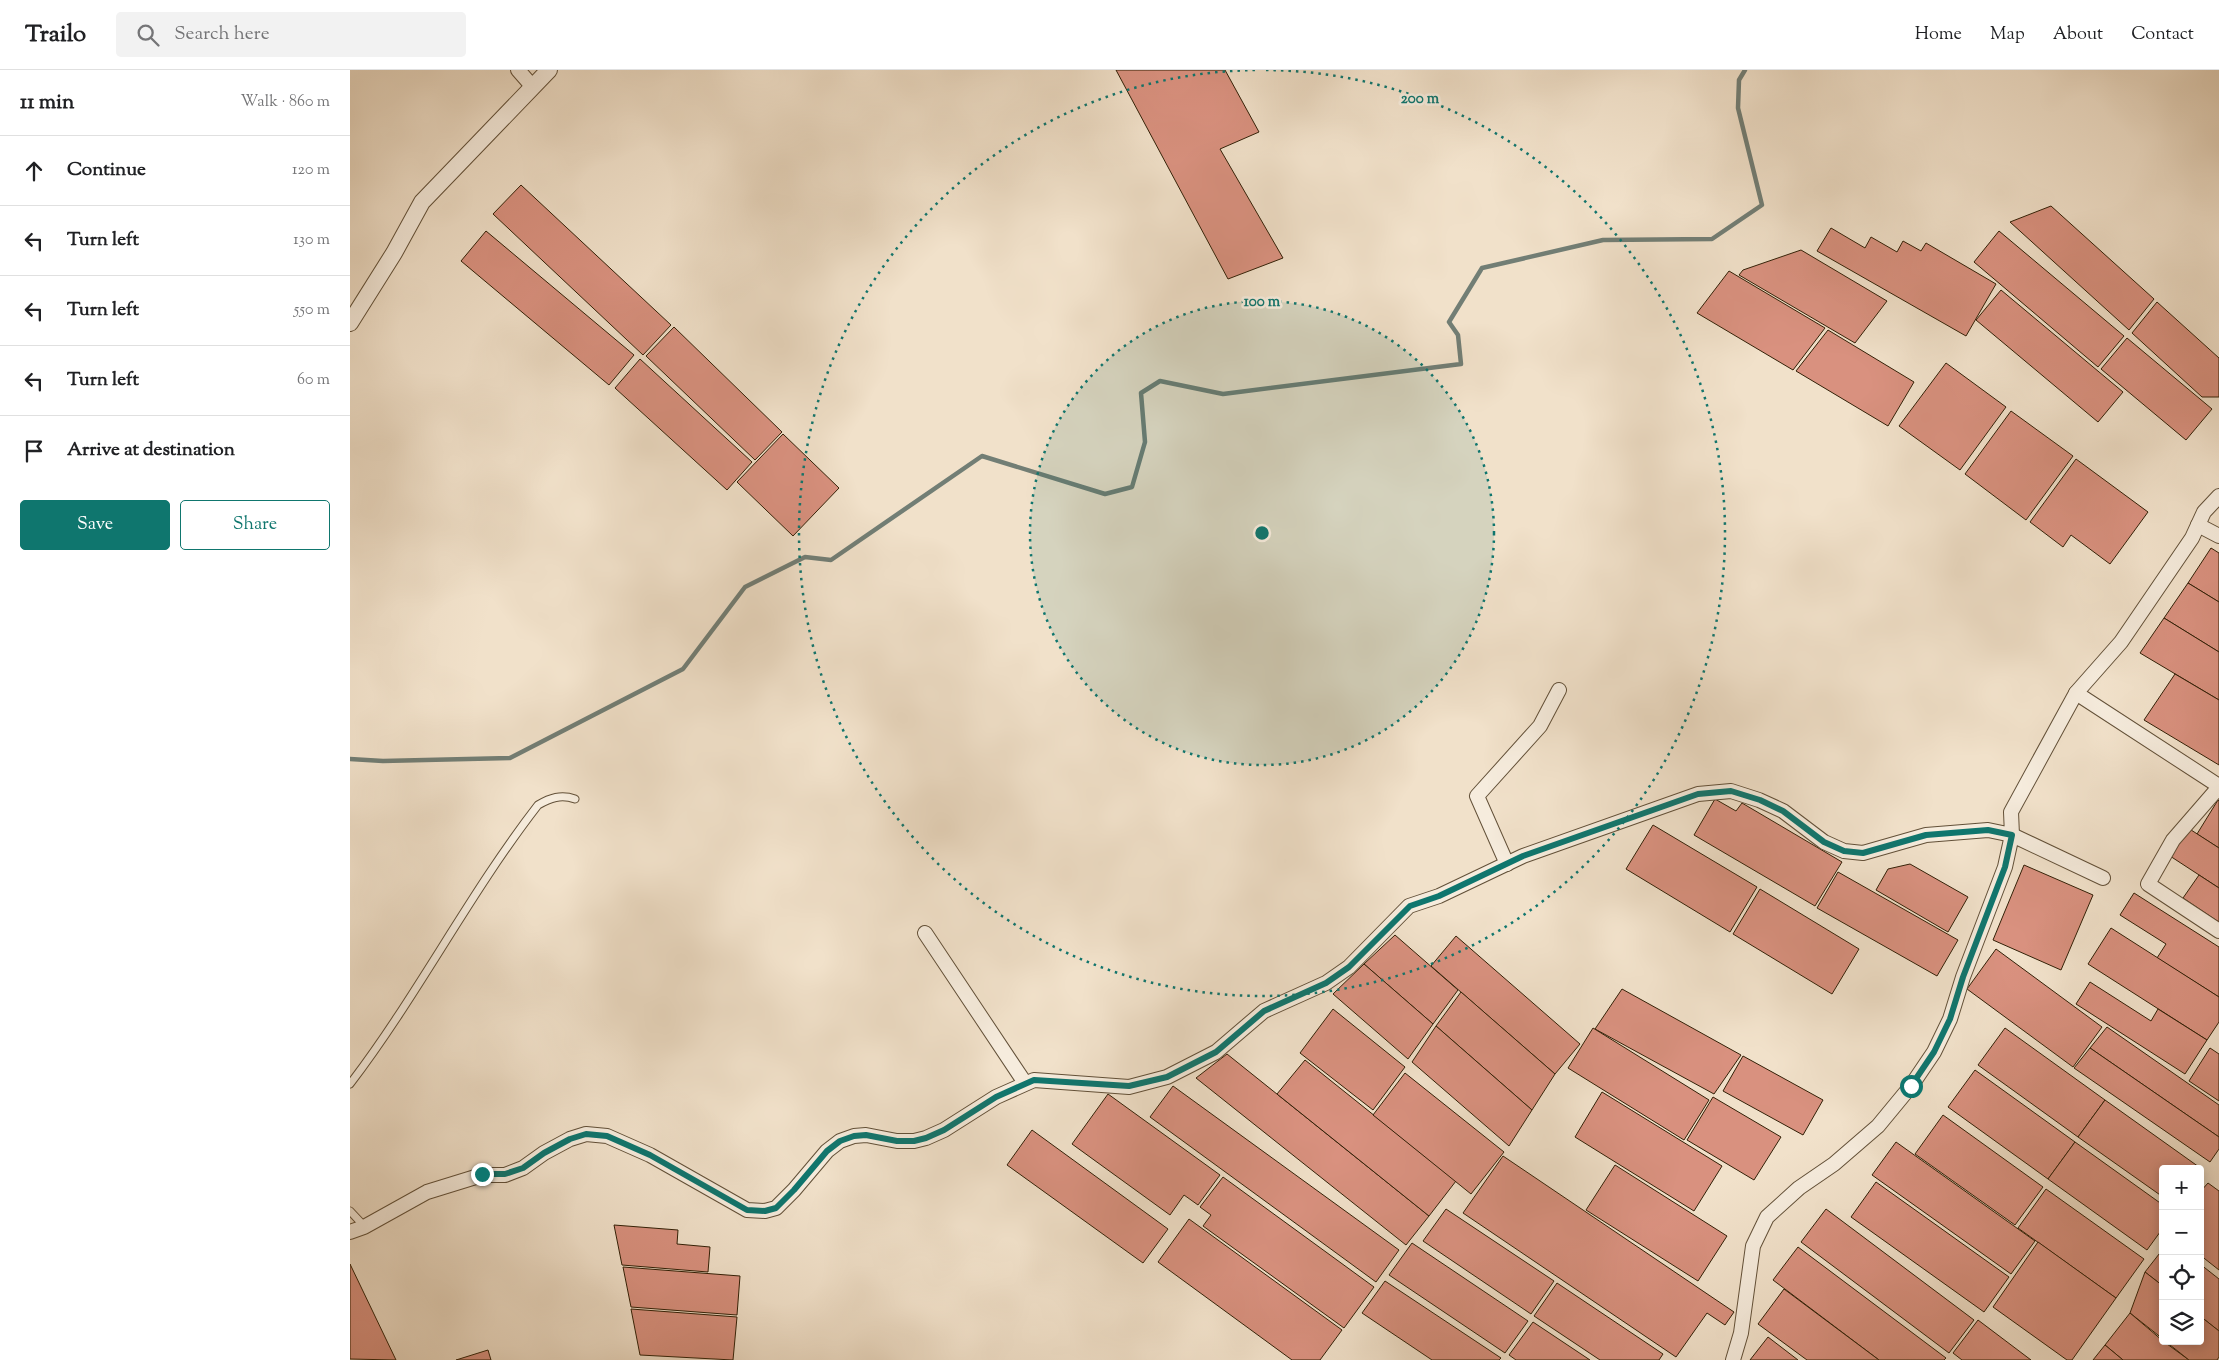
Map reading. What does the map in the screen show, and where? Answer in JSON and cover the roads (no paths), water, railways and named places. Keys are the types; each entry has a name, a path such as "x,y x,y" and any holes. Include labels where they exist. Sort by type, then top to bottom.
{"street":[{"path":"518,70 532,86"},
{"path":"350,323 394,253 422,202 549,70"},
{"path":"1734,1360 1741,1333 1753,1246 1767,1217 1799,1188 1834,1164 1878,1126 1911,1086 1934,1052 1950,1019 1963,977 2005,867 2012,835 2011,812 2076,693 2121,642 2192,538 2204,512 2219,496"},
{"path":"2198,525 2219,536"},
{"path":"1507,864 1477,796 1540,726 1558,690"},
{"path":"2076,693 2219,786 2173,840 2148,884 2219,931"},
{"path":"350,1232 365,1226 427,1192 482,1174 505,1174 523,1168 544,1153 570,1139 586,1134 607,1136 650,1155 747,1210 765,1211 776,1208 827,1151 840,1141 854,1136 866,1135 897,1141 914,1141 926,1138 944,1130 996,1097 1034,1080 1129,1086 1167,1077 1216,1052 1264,1011 1326,983 1349,967 1410,906 1439,896 1523,856 1698,794 1731,791 1783,811 1824,842 1844,851 1863,853 1926,835 1988,830 2012,835 2103,878"},
{"path":"924,933 1025,1083"}],"lane":[{"path":"350,1084 380,1044 495,865 538,806 548,800 562,796 575,799"},
{"path":"350,1211 365,1226"}],"waterway":[{"path":"350,759 383,761 510,758 683,669 745,587 805,557 831,560 982,456 1105,494 1132,487 1145,442 1141,393 1160,381 1223,394 1461,364 1458,335 1449,322 1482,268 1603,240 1712,239 1762,205 1738,108 1739,80 1745,70"}]}
